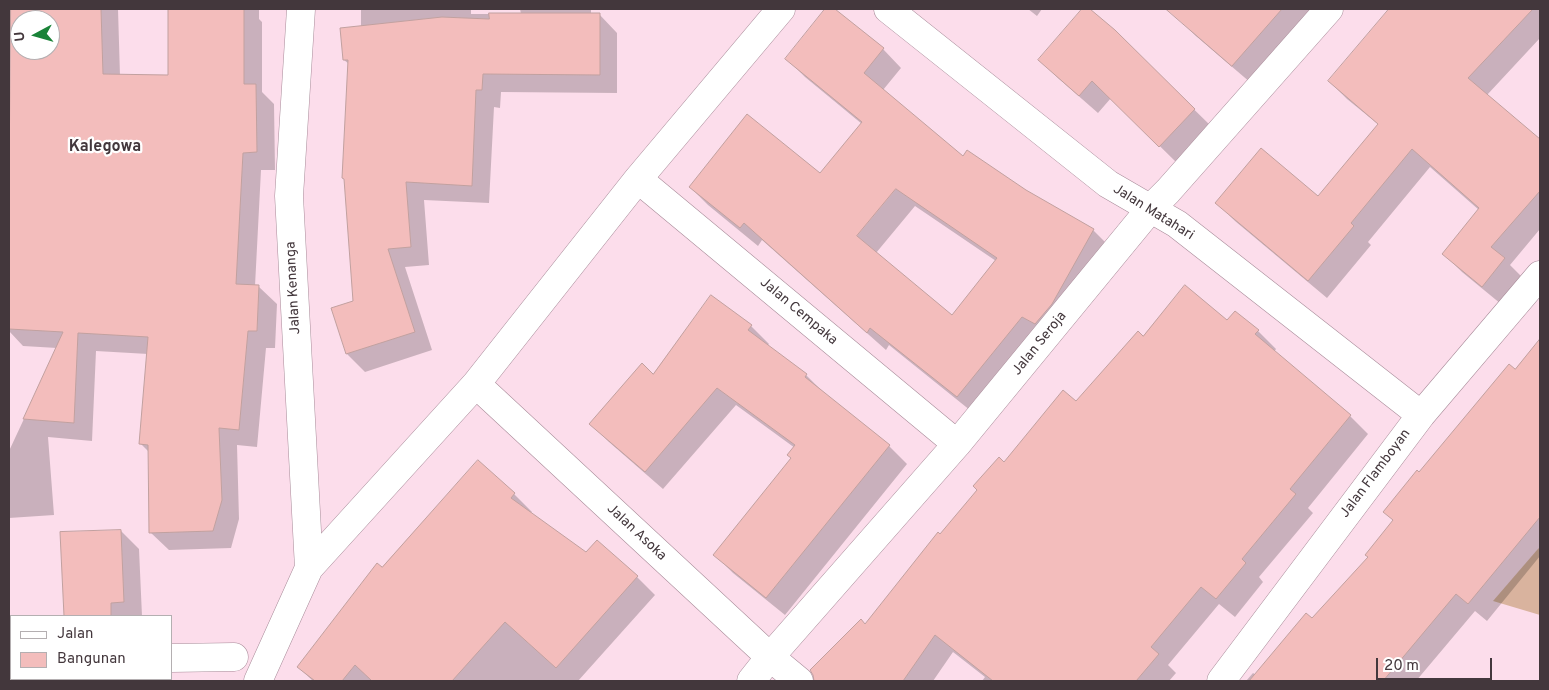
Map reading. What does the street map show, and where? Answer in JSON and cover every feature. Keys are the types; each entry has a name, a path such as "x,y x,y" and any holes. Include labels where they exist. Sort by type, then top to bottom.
{"street":[{"name":"Jalan Kenanga","path":"301,9 289,196 309,568"},
{"path":"258,681 309,568 476,384 638,179 781,9"},
{"name":"Jalan Matahari","path":"888,9 1108,184 1177,224 1421,414"},
{"name":"Jalan Seroja","path":"751,681 958,444 1151,208 1329,9"},
{"name":"Jalan Cempaka","path":"638,179 958,444"},
{"name":"Jalan Flamboyan","path":"1221,681 1421,414 1540,275"},
{"name":"Jalan Asoka","path":"476,384 770,657 799,681"},
{"path":"172,658 234,669 253,681"}],"shaded area":[{"path":"1540,547 1540,615 1493,601 1537,550"}],"building":[{"path":"11,9 101,9 103,74 168,75 168,9 244,9 244,84 256,84 257,152 243,153 236,284 259,285 257,331 248,331 239,430 219,428 222,500 213,531 149,533 148,445 139,444 148,337 78,333 74,423 23,419 63,332 9,329 10,60 60,60 60,10"},
{"path":"825,9 835,9 884,48 864,73 963,156 967,150 1026,190 1094,229 1052,304 1035,324 1022,317 957,397 870,328 867,333 744,223 740,228 689,187 747,114 820,173 862,122 785,59","holes":["896,189 997,258 952,315 857,236"]},
{"path":"1082,9 1090,9 1115,30 1195,109 1159,147 1092,81 1079,96 1038,60"},
{"path":"1166,9 1282,9 1232,66"},
{"path":"1389,9 1533,9 1468,78 1540,139 1540,191 1491,247 1505,258 1482,287 1442,254 1479,208 1412,149 1351,223 1354,226 1308,281 1215,203 1261,148 1318,196 1378,124 1328,81"},
{"path":"489,13 600,13 600,75 483,74 482,90 476,90 472,186 406,182 411,247 388,249 415,332 346,354 331,308 353,301 344,179 342,178 348,60 343,60 340,28 442,17 489,19"},
{"path":"1185,285 1227,320 1235,311 1259,330 1255,334 1351,415 1290,489 1296,494 1242,559 1246,563 1216,599 1201,587 1151,647 1159,654 1136,681 993,681 935,635 903,681 814,681 810,670 861,619 865,624 938,532 940,534 977,490 973,486 999,457 1004,462 1063,390 1076,401 1138,331 1143,336"},
{"path":"711,295 752,325 748,330 807,374 805,377 890,445 766,598 713,555 791,458 787,455 795,445 717,388 645,472 589,424 642,363 653,374"},
{"path":"1540,339 1540,517 1468,604 1456,594 1383,681 1249,681 1306,613 1312,618 1368,557 1365,555 1393,520 1383,512 1509,364 1515,369"},
{"path":"478,460 515,493 511,498 586,552 597,540 638,576 556,668 505,622 452,681 372,681 355,665 342,681 315,681 297,667 377,563 382,567"},
{"path":"121,530 124,602 111,603 111,615 64,615 60,532"}],"district":[{"name":"Kalegowa","path":"105,148"}]}
